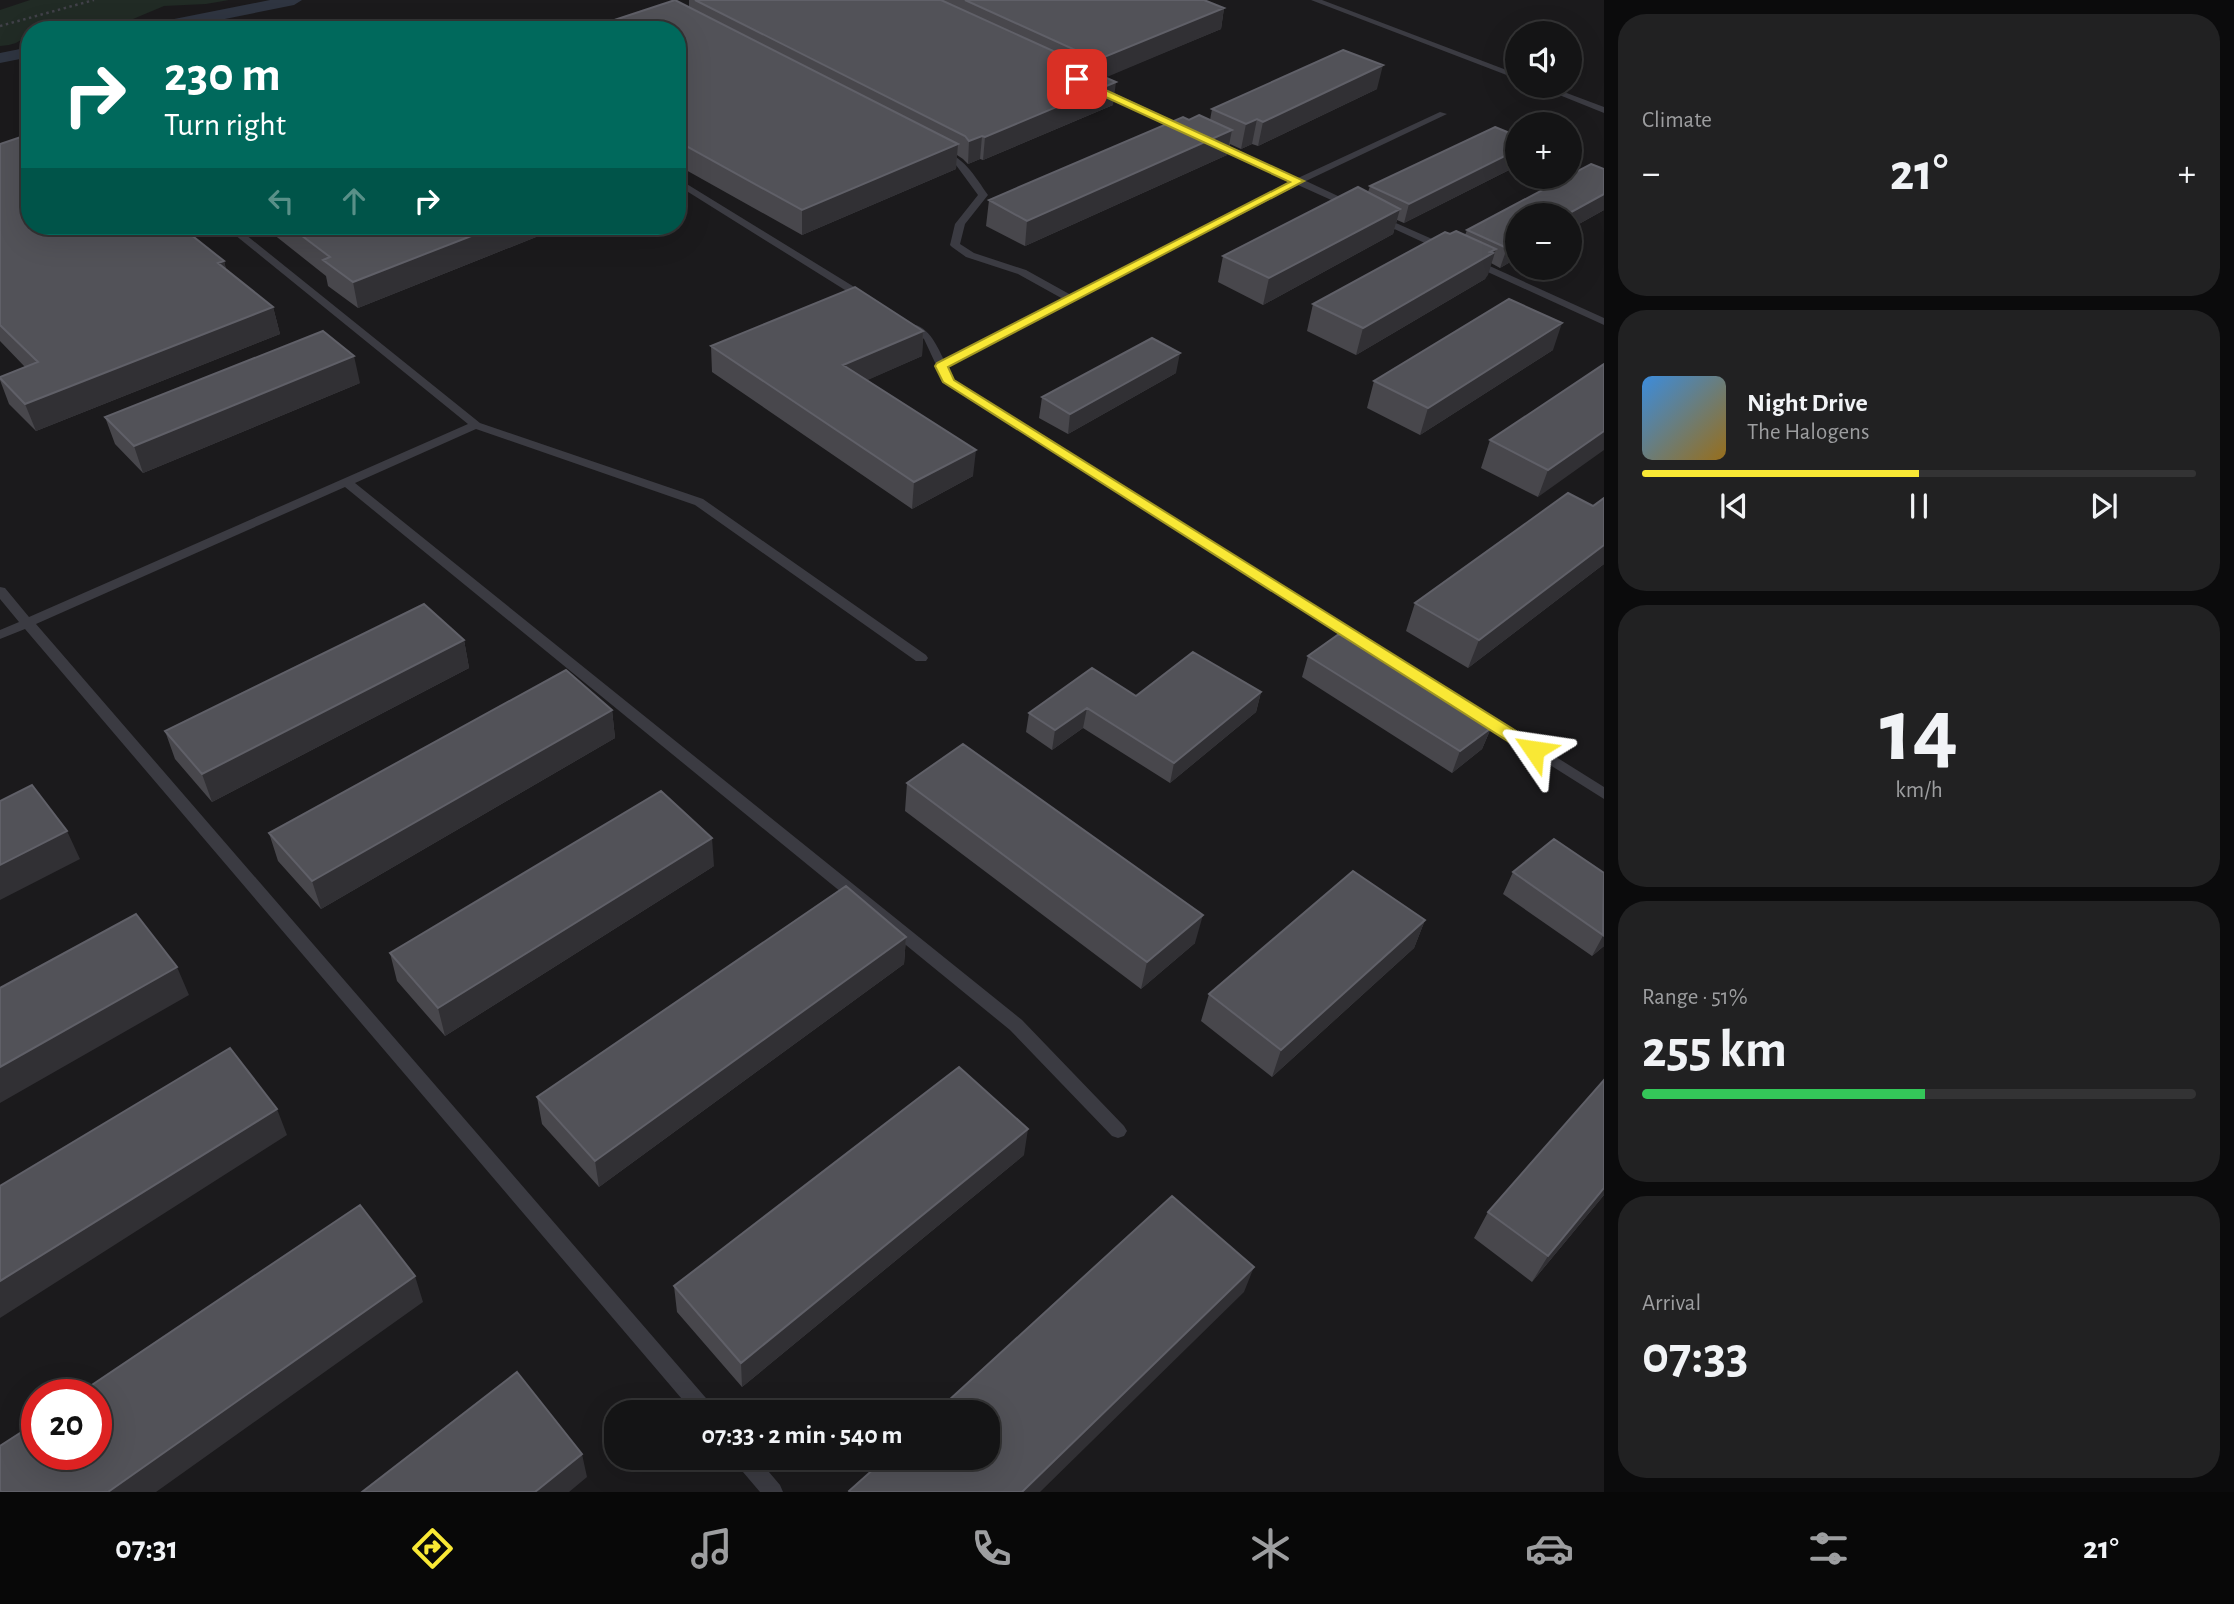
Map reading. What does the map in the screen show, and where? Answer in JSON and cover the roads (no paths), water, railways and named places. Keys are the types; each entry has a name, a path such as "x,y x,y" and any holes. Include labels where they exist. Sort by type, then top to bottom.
{"lane":[{"path":"1315,0 1505,72"},
{"path":"1082,82 1360,210"},
{"path":"1572,98 1604,110"},
{"path":"941,366 1298,181 1443,114"},
{"path":"935,151 959,163 983,195 960,224 955,245 970,255 1022,272 1071,299"},
{"path":"686,187 871,302"},
{"path":"1372,215 1604,322"},
{"path":"240,235 476,425 699,502 921,658"},
{"path":"894,316 928,337 949,382 1604,794"},
{"path":"0,635 476,425"},
{"path":"346,482 1016,1025 1118,1131"},
{"path":"0,591 695,1400"},
{"path":"755,1470 774,1492"}],"waterway":[{"path":"189,21 294,0"},
{"path":"0,58 21,54"}]}
